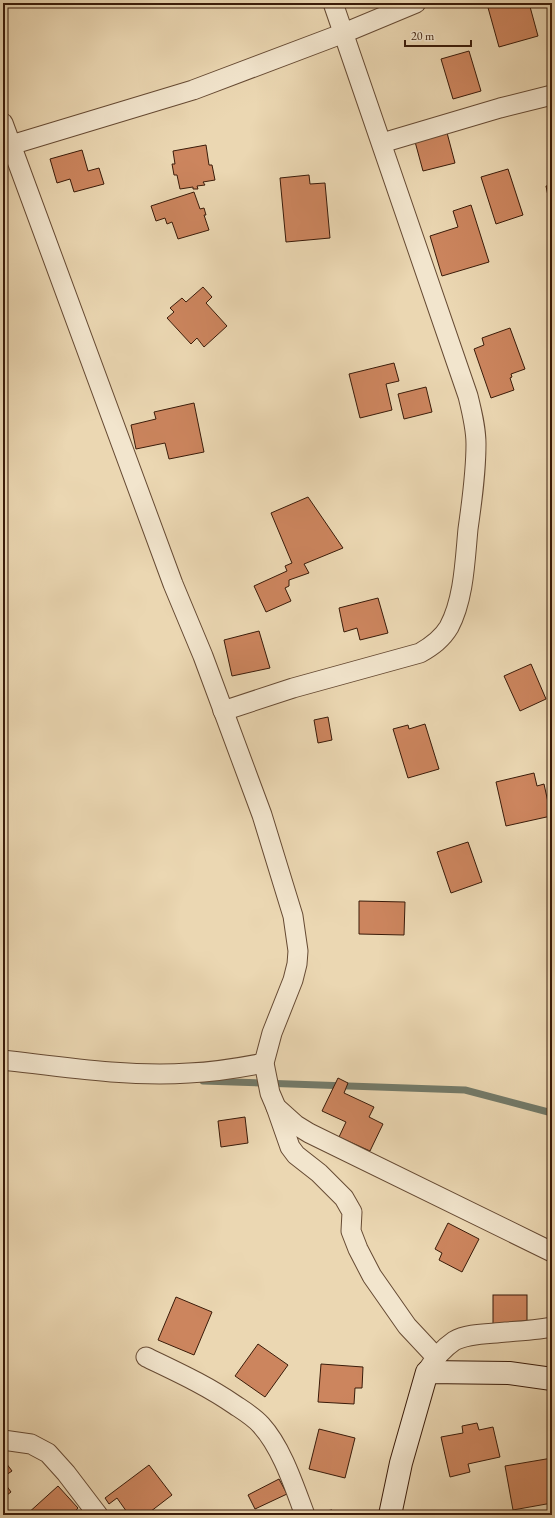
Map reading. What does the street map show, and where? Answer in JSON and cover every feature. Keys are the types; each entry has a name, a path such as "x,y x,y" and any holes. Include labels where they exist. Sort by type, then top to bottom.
{"main road":[{"path":"390,1515 401,1463 431,1364 552,1379"}],"street":[{"path":"223,712 293,688 420,653 435,645 448,628 457,610 464,566 474,478 476,444 474,417 382,143 333,3"},
{"path":"11,145 193,90 344,33 416,3"},
{"path":"382,143 500,108 552,95"},
{"path":"3,124 54,265 85,342 174,584 203,656 262,815 293,916 298,951 293,980 272,1033 264,1063 270,1093 290,1147 296,1155 319,1173 347,1202 352,1212 351,1231 358,1249 372,1276 407,1326 431,1364 454,1341 471,1336 552,1327"},
{"path":"3,1060 120,1072 163,1074 232,1069 264,1063"},
{"path":"276,1106 296,1125 309,1133 552,1252"},
{"path":"146,1357 212,1390 261,1425 273,1442 285,1466 306,1515"},
{"path":"3,1440 30,1444 48,1453 66,1473 98,1515"}],"building":[{"path":"529,3 538,36 499,47 487,4"},
{"path":"469,51 481,91 453,99 441,59"},
{"path":"446,129 455,163 423,171 414,138"},
{"path":"206,145 209,165 212,165 215,180 203,182 205,185 197,186 198,189 193,189 193,187 180,189 177,175 174,175 172,164 175,164 173,151"},
{"path":"82,150 88,171 99,168 104,184 74,192 70,179 57,183 50,159"},
{"path":"508,169 523,215 496,224 481,177"},
{"path":"309,175 310,184 325,183 330,238 286,242 280,178"},
{"path":"552,185 552,211 551,211 546,186"},
{"path":"194,192 200,209 204,208 206,215 204,215 209,230 178,239 172,222 167,224 165,218 156,221 151,206"},
{"path":"471,205 489,262 442,276 430,236 458,227 453,211"},
{"path":"203,287 212,297 206,303 227,326 204,347 197,338 191,344 167,318 174,312 170,308 182,298 186,302"},
{"path":"510,328 525,369 511,374 512,377 510,378 514,390 491,398 474,349 484,345 482,338"},
{"path":"394,363 399,381 386,384 392,410 360,418 349,374"},
{"path":"426,387 432,412 404,419 398,394"},
{"path":"194,403 204,452 169,459 165,443 136,449 131,425 156,419 154,412"},
{"path":"308,497 343,548 304,564 309,573 289,580 289,586 285,588 291,601 266,612 254,586 287,571 285,566 292,563 271,513"},
{"path":"378,598 388,633 360,640 357,628 344,632 339,608"},
{"path":"259,631 270,668 232,676 224,640"},
{"path":"531,664 546,699 520,711 504,676"},
{"path":"328,717 332,740 318,743 314,720"},
{"path":"425,724 439,769 408,778 393,729 408,725 409,729"},
{"path":"534,773 537,786 544,784 551,816 506,826 496,782"},
{"path":"468,842 482,882 451,893 437,852"},
{"path":"359,901 405,902 404,935 359,934"},
{"path":"338,1078 348,1083 344,1093 374,1107 369,1117 383,1124 370,1151 339,1137 346,1122 322,1111"},
{"path":"245,1117 248,1143 221,1147 218,1121"},
{"path":"448,1223 479,1239 462,1272 439,1260 442,1253 435,1249"},
{"path":"493,1295 527,1295 527,1327 493,1327"},
{"path":"176,1297 212,1312 194,1355 158,1340"},
{"path":"258,1344 288,1365 265,1397 235,1376"},
{"path":"321,1364 363,1367 362,1388 355,1388 354,1404 318,1402"},
{"path":"477,1423 479,1430 493,1427 500,1457 468,1464 470,1472 450,1477 441,1437 463,1433 462,1426"},
{"path":"319,1429 355,1438 345,1478 309,1469"},
{"path":"552,1458 552,1503 513,1510 505,1466"},
{"path":"3,1459 12,1471 3,1477"},
{"path":"149,1465 172,1495 146,1515 129,1515 117,1498 109,1504 105,1498"},
{"path":"279,1479 287,1494 255,1509 248,1495"},
{"path":"3,1481 11,1492 3,1498"},
{"path":"58,1486 78,1508 72,1515 26,1515"},
{"path":"332,1510 333,1515 315,1515 315,1513"}],"waterway":[{"path":"203,1081 465,1090 552,1113"}]}
